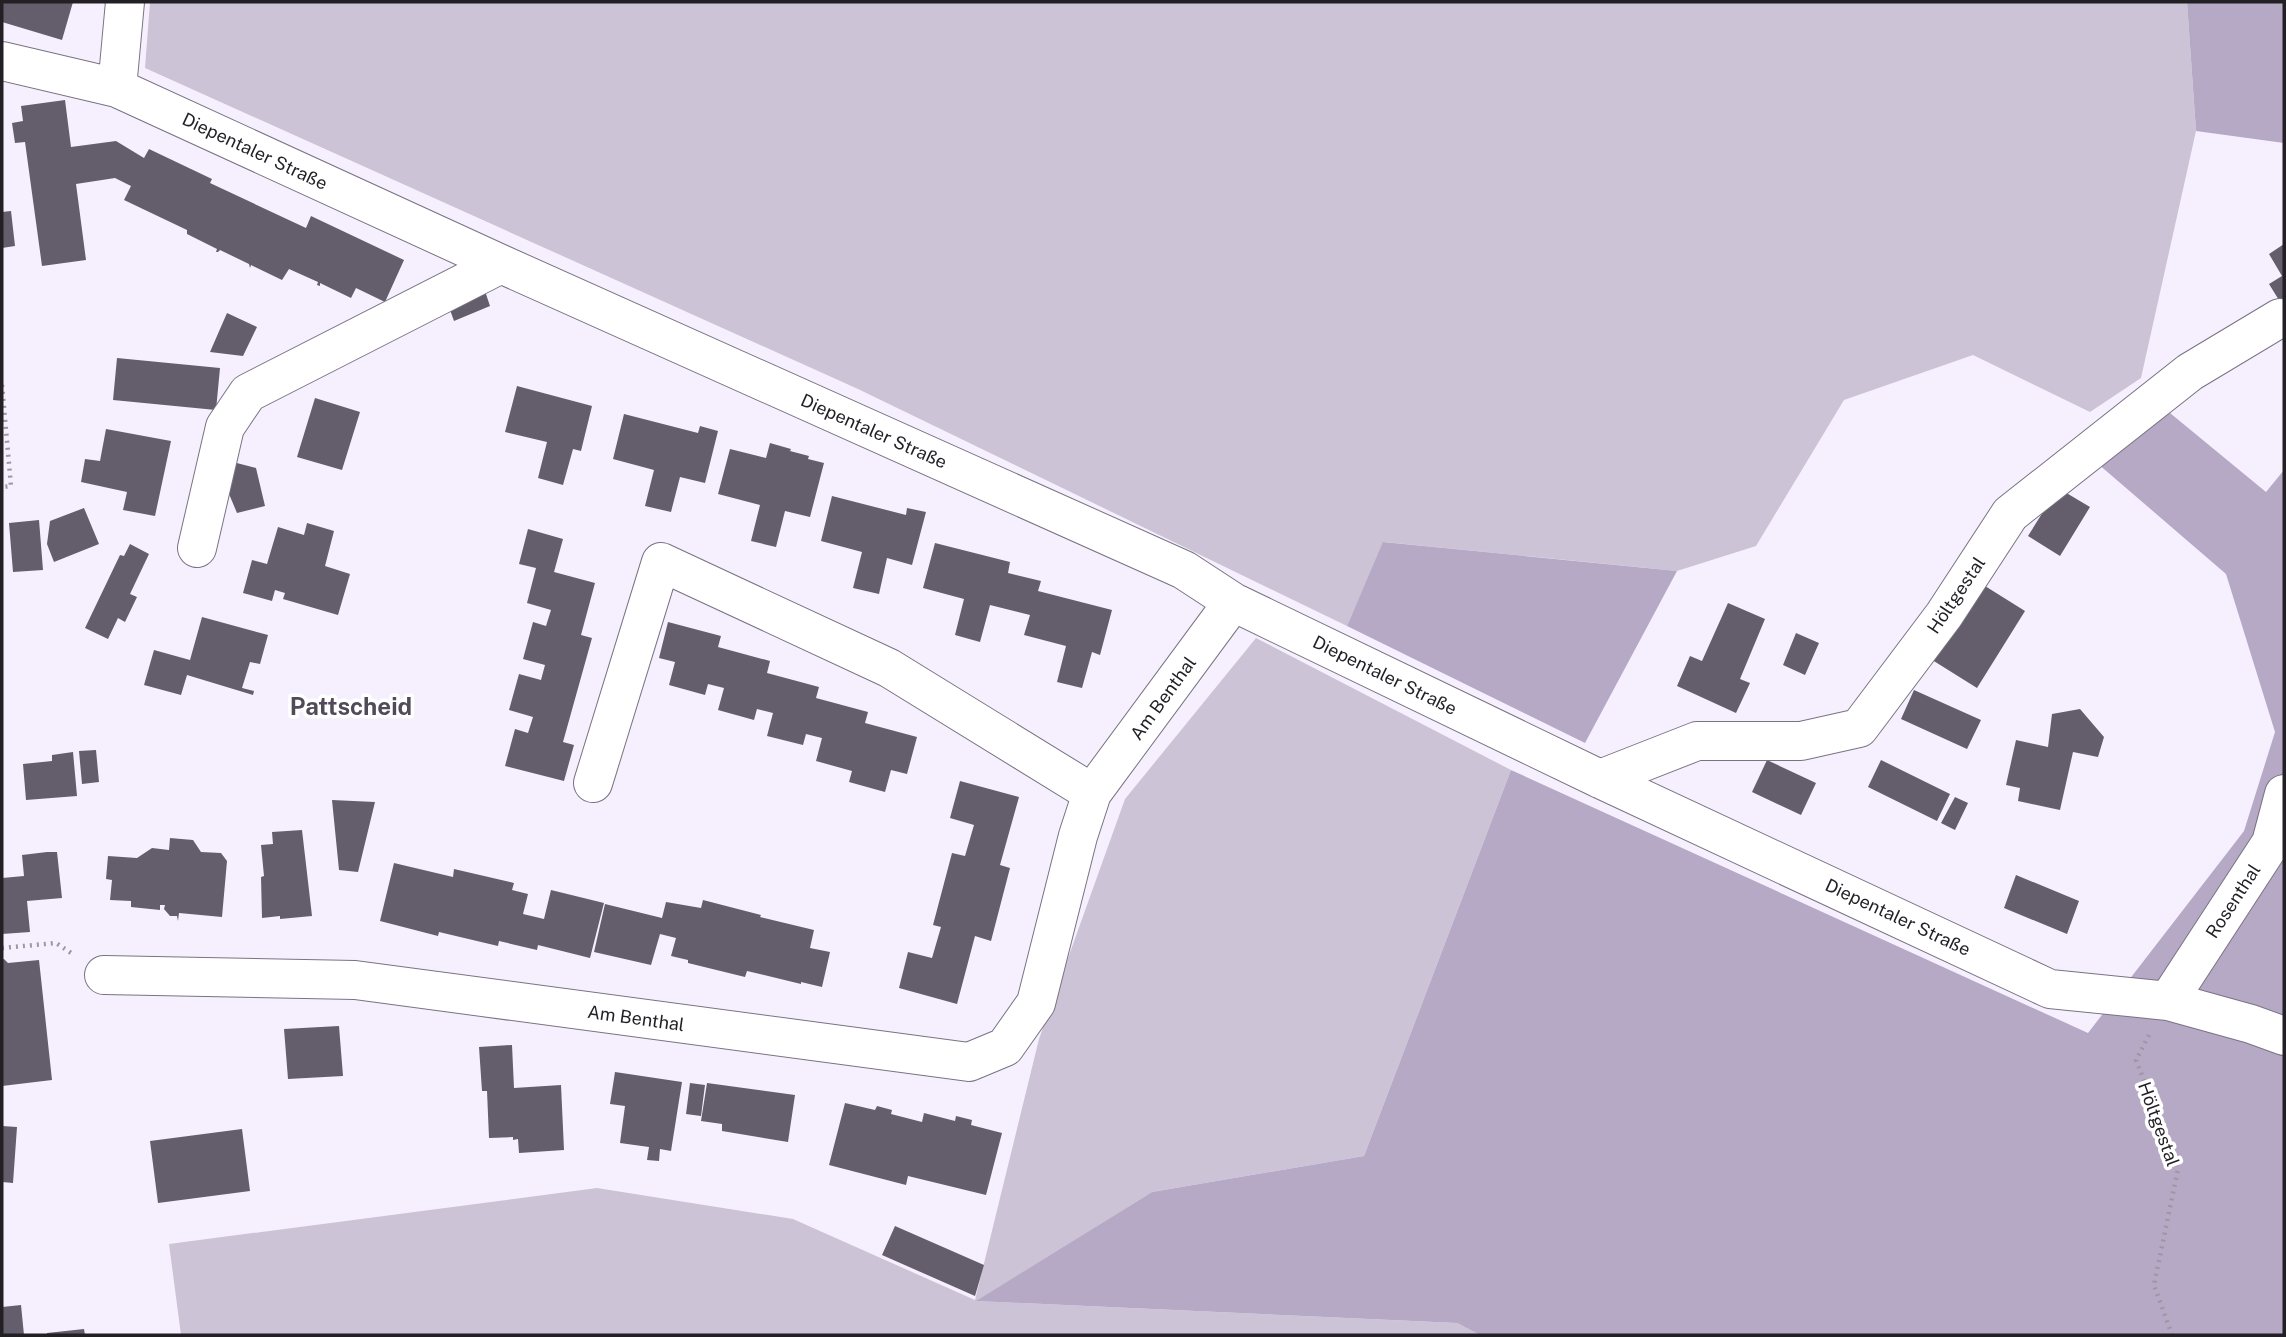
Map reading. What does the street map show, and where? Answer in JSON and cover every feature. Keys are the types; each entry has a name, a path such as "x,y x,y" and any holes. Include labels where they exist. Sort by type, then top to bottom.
{"street":[{"path":"117,88 125,2"},
{"name":"Diepentaler Straße","path":"2,61 117,88 501,264 1184,570 1233,602 1600,779 2050,989 2168,1001 2284,1036"},
{"path":"197,548 225,427 248,393 501,264"},
{"name":"Höltgestal","path":"1600,779 1697,741 1801,741 1859,728 1944,615 2010,514 2190,372 2280,318"},
{"path":"593,783 661,562 889,668 1092,793"},
{"name":"Am Benthal","path":"104,975 355,980 969,1062 1005,1047 1036,1003 1078,836 1092,793 1233,602"},
{"name":"Rosenthal","path":"2168,1001 2271,843 2284,794"}],"path":[{"path":"2,386 11,486 2,487"},
{"path":"2,948 56,943 104,975"},
{"name":"Höltgestal","path":"2168,1001 2136,1060 2178,1169 2154,1285 2172,1335"}],"shaded area":[{"path":"150,2 2187,2 2196,131 2141,378 2090,412 1973,355 1844,400 1756,546 1677,571 1384,542 1347,626 858,389 145,68"},
{"path":"2187,2 2284,2 2284,143 2196,131"},
{"path":"2170,413 2266,492 2284,470 2284,1335 1480,1335 1457,1323 976,1301 1152,1192 1364,1156 1511,770 2088,1033 2244,831 2275,732 2226,574 2097,463"},
{"path":"1383,542 1677,571 1585,743 1347,626"},
{"path":"1256,638 1511,770 1364,1156 1152,1192 977,1301 1457,1323 1480,1335 181,1335 169,1244 597,1188 793,1219 975,1300 1039,1039 1125,799"}],"building":[{"path":"3,2 73,2 62,40 2,22"},
{"path":"65,100 71,147 116,141 144,158 149,149 212,179 210,183 306,228 311,216 404,260 385,302 356,288 351,298 320,283 320,286 317,285 318,282 289,269 282,280 251,265 250,268 249,264 220,250 216,252 217,249 187,234 187,230 124,200 131,186 115,178 76,184 86,260 42,266 25,142 15,143 12,123 23,121 21,106"},
{"path":"11,211 15,246 2,248 2,212"},
{"path":"2284,244 2282,305 2269,284 2282,276 2269,254"},
{"path":"485,291 490,306 454,321 449,307"},
{"path":"227,313 257,327 243,356 210,352"},
{"path":"117,358 220,368 216,410 113,400"},
{"path":"517,386 592,406 581,451 573,449 563,485 538,478 547,442 505,432"},
{"path":"315,398 360,412 342,470 297,457"},
{"path":"624,414 698,433 700,426 718,431 705,483 680,477 671,512 645,506 654,470 613,459"},
{"path":"106,429 171,441 155,516 123,510 127,492 81,482 85,459 100,461"},
{"path":"770,443 824,463 810,517 785,511 776,547 751,541 760,505 718,494 730,449 766,458"},
{"path":"229,461 256,468 265,506 237,513 224,482"},
{"path":"2058,488 2090,507 2060,556 2028,536"},
{"path":"832,496 906,515 907,508 926,512 912,565 887,558 879,594 853,588 862,552 821,541"},
{"path":"84,508 99,544 54,562 47,544 50,521"},
{"path":"39,520 43,570 13,572 9,523"},
{"path":"307,523 334,531 325,566 350,574 338,615 283,599 285,593 275,590 272,601 243,593 252,560 267,564 278,527 304,535"},
{"path":"528,529 563,539 554,572 595,583 581,635 592,638 563,742 574,745 564,781 505,766 515,729 528,733 533,717 509,710 519,674 541,680 545,665 523,659 533,622 546,626 551,610 527,603 536,568 519,564"},
{"path":"935,543 1010,562 1008,573 1041,581 1038,591 1112,610 1100,655 1092,652 1082,688 1057,682 1066,646 1024,635 1030,615 990,605 980,642 955,635 964,599 923,588"},
{"path":"130,544 149,554 130,594 137,597 125,622 118,618 108,639 85,628 120,555 124,556"},
{"path":"1977,581 2025,611 1977,688 1929,658"},
{"path":"1728,603 1765,619 1740,679 1750,683 1736,713 1677,686 1690,656 1702,661"},
{"path":"202,617 268,635 260,664 250,662 242,688 254,691 253,695 187,675 181,695 144,685 154,650 190,660"},
{"path":"668,622 721,636 718,647 770,661 767,673 819,687 816,698 868,712 865,723 917,737 907,774 891,770 885,792 849,782 852,771 816,761 822,738 806,734 803,745 767,736 773,713 757,709 754,720 718,710 724,688 708,684 705,695 669,685 675,662 659,658"},
{"path":"1796,633 1819,643 1805,675 1783,665"},
{"path":"1914,690 1981,720 1967,749 1901,719"},
{"path":"2080,709 2104,737 2098,757 2073,752 2060,810 2018,801 2020,788 2006,785 2016,740 2048,747 2052,714"},
{"path":"96,750 99,782 82,784 79,751"},
{"path":"73,752 77,796 26,800 23,764 52,761 52,755"},
{"path":"1767,760 1816,783 1801,815 1752,792"},
{"path":"1881,760 1950,794 1937,821 1868,787"},
{"path":"960,781 1019,797 1000,865 1010,868 991,941 975,936 957,1004 899,988 908,952 932,958 941,927 933,925 952,853 965,856 974,825 950,818"},
{"path":"1955,797 1968,803 1955,830 1941,823"},
{"path":"332,800 375,802 358,872 339,870"},
{"path":"302,830 312,916 262,918 261,877 264,876 261,845 273,844 272,832"},
{"path":"170,838 193,840 201,852 221,853 227,861 222,917 179,913 178,921 177,916 170,916 164,909 165,905 160,905 160,910 131,907 131,901 110,900 112,880 106,879 108,856 137,858 152,848 169,850"},
{"path":"57,852 62,898 27,901 30,932 2,934 2,878 24,876 22,855"},
{"path":"394,863 453,877 454,869 514,883 512,890 528,894 523,914 544,919 551,890 604,903 590,958 538,945 537,950 499,941 498,946 439,932 438,936 380,921"},
{"path":"2016,875 2079,901 2067,934 2004,908"},
{"path":"703,900 814,930 810,948 830,952 822,987 747,971 745,977 688,963 688,960 671,956 676,938 660,934 651,965 594,952 605,904 662,918 666,902 701,908"},
{"path":"4,959 8,963 39,960 52,1080 2,1086"},
{"path":"339,1026 343,1076 288,1079 284,1029"},
{"path":"512,1045 514,1088 561,1085 564,1150 519,1153 518,1139 489,1138 487,1091 482,1091 479,1047"},
{"path":"615,1072 682,1082 671,1151 660,1149 659,1161 647,1160 649,1147 620,1143 625,1106 610,1104"},
{"path":"690,1083 705,1085 701,1116 686,1114"},
{"path":"707,1083 795,1095 788,1142 722,1131 722,1124 701,1121"},
{"path":"845,1103 875,1110 877,1106 892,1110 891,1114 922,1122 924,1113 955,1121 956,1116 972,1120 971,1125 1002,1133 986,1195 908,1176 906,1185 829,1165"},
{"path":"2,1126 17,1127 13,1183 2,1182"},
{"path":"242,1129 250,1191 158,1203 150,1141"},
{"path":"895,1226 984,1265 975,1296 882,1255"},
{"path":"21,1305 24,1335 2,1335 2,1307"},
{"path":"84,1329 85,1335 47,1335 47,1333"}],"district":[{"name":"Pattscheid","path":"351,706"}]}
